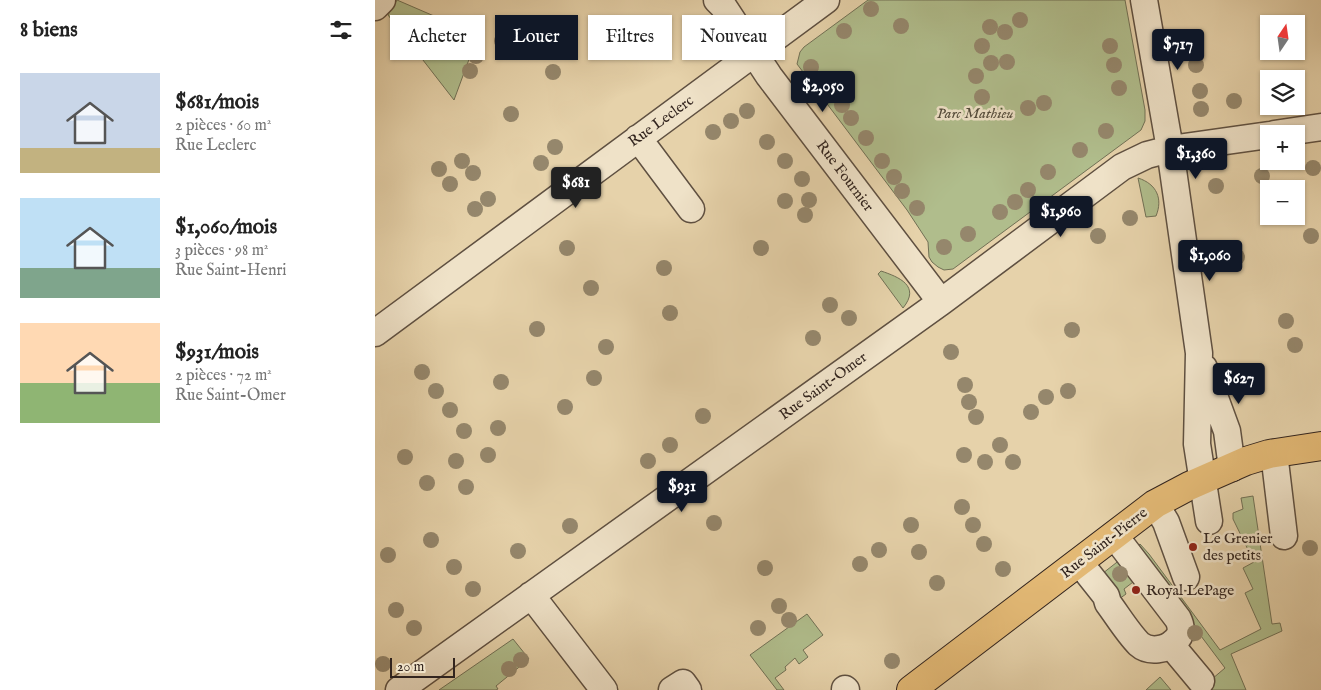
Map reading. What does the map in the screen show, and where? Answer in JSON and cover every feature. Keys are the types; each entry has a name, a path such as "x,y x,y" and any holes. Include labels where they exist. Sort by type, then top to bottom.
{"main road":[{"name":"Rue Saint-Pierre","path":"911,690 1155,504 1246,461 1274,453 1321,446"}],"street":[{"path":"375,7 382,0"},
{"name":"Rue Fournier","path":"717,0 729,15"},
{"name":"Rue Leclerc","path":"785,30 826,0"},
{"path":"1144,0 1170,149 1199,354 1197,444 1209,521"},
{"name":"Rue Leclerc","path":"375,332 744,60"},
{"name":"Rue Fournier","path":"758,60 941,302"},
{"path":"1305,129 1321,127"},
{"name":"Rue Saint-Omer","path":"399,690 941,302 1122,167 1147,155 1170,149 1260,135"},
{"path":"638,138 691,209"},
{"path":"1199,354 1227,431 1232,468"},
{"path":"1274,453 1284,536"},
{"path":"1155,504 1166,522 1186,577"},
{"path":"1079,562 1107,596 1108,602 1139,644 1151,649 1163,649 1171,646 1177,640 1180,633 1181,626 1178,620 1114,535"},
{"path":"531,595 604,690"},
{"path":"1171,646 1201,681"},
{"path":"672,690 683,683 688,690"}],"green space":[{"path":"397,0 432,15 390,15 390,18 388,15"},
{"name":"Parc Mathieu","path":"868,0 1125,0 1145,110 1145,121 1141,130 953,269 944,270 932,262 929,257 928,242 907,210 797,64 800,52 804,47"},
{"path":"423,60 469,60 454,100"},
{"path":"1138,178 1150,184 1157,193 1159,204 1156,216 1146,217"},
{"path":"881,271 895,276 909,288 910,294 903,308 878,274"},
{"path":"1253,496 1272,624 1280,623 1282,631 1231,654 1246,690 1199,690 1225,668 1201,636 1194,641 1191,640 1135,548 1140,544 1149,554 1220,650 1261,629 1245,593 1253,589 1243,568 1254,562 1233,519 1233,513 1243,509 1241,498"},
{"path":"1121,559 1137,579 1124,589 1126,594 1115,602 1098,577"},
{"path":"807,614 823,635 803,650 808,657 799,664 795,658 785,667 786,670 775,678 784,690 777,690 750,655"},
{"path":"513,639 529,659 496,686 498,689 439,690"},
{"path":"1160,677 1171,690 1146,690"}],"place":[{"name":"Le Grenier des petits","path":"1193,547"},
{"name":"Royal LePage","path":"1136,590"}]}
